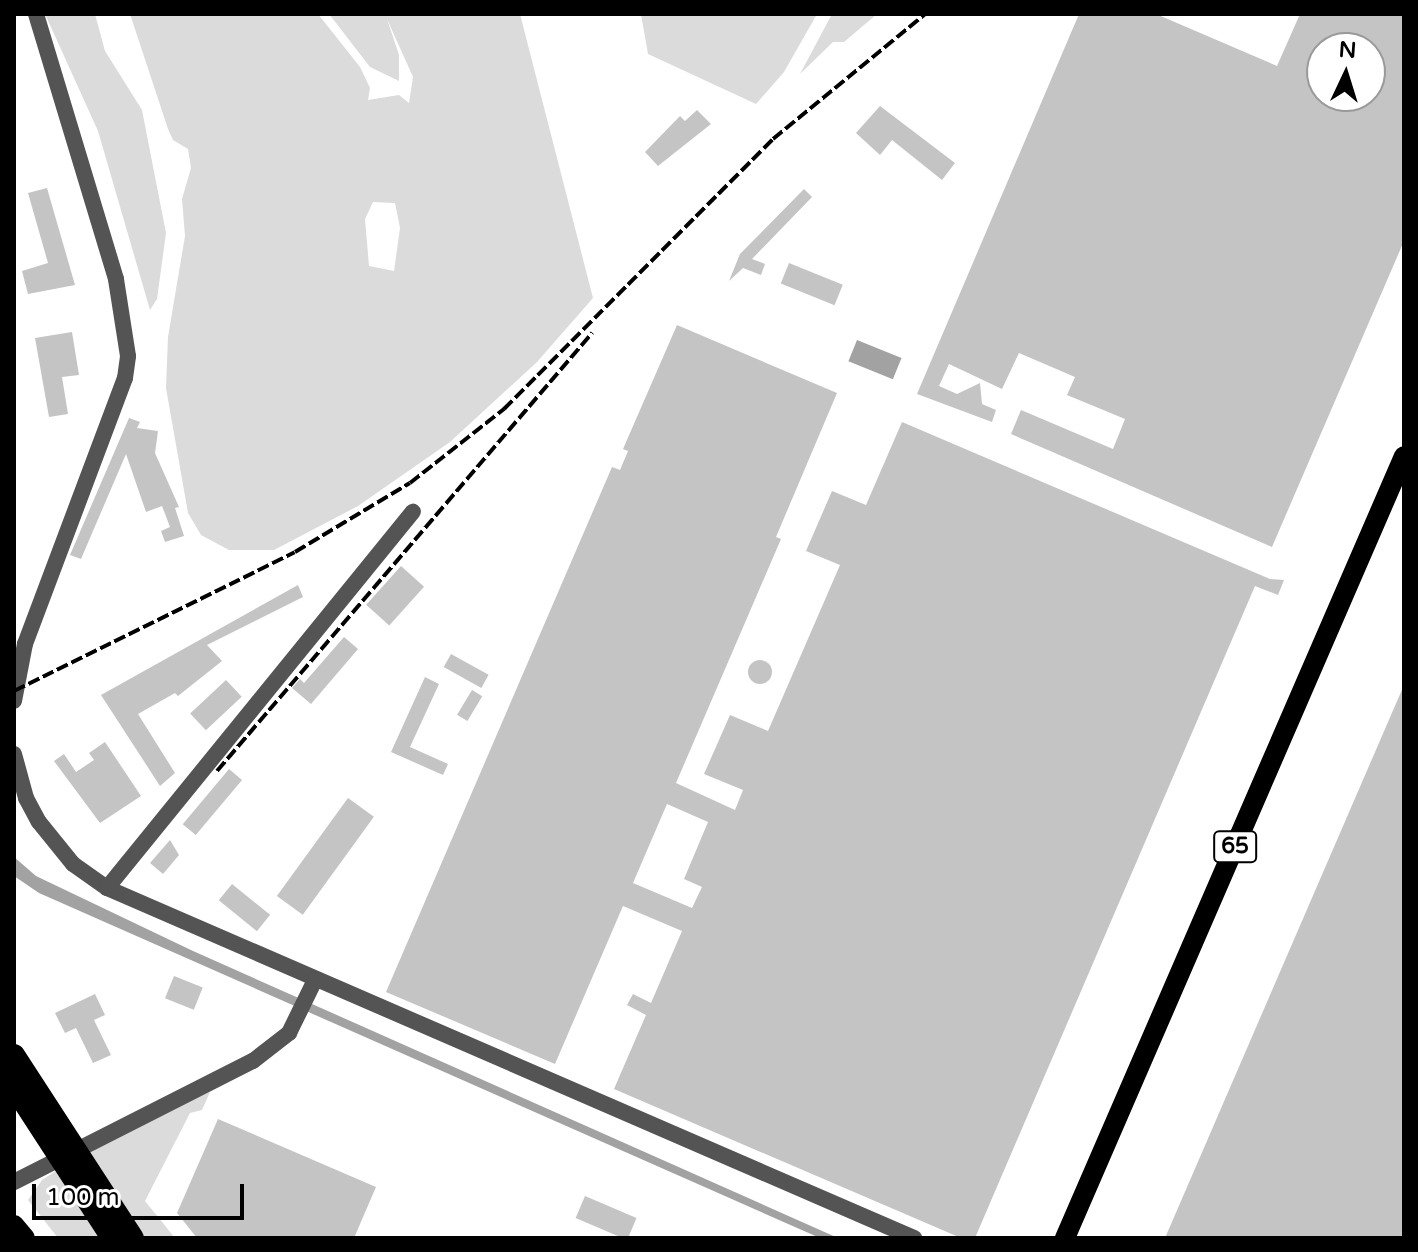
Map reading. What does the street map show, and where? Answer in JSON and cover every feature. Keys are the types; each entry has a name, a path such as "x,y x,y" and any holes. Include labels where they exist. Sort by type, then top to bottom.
{"highway":[{"path":"14,1055 133,1238"},
{"path":"14,1087 112,1238"}],"main road":[{"name":"65","path":"1065,1238 1404,456"},
{"path":"14,1225 25,1238"}],"street":[{"path":"14,701 25,644 119,393 128,356 116,279 36,14"},
{"path":"107,888 413,512"},
{"path":"14,754 26,798 39,822 73,864 107,888 914,1238"},
{"path":"14,1182 253,1061 289,1033 315,980"}],"shaded area":[{"path":"45,14 95,14 105,51 142,110 166,233 157,299 150,310 98,131"},
{"path":"130,14 318,14 360,67 370,88 368,100 399,95 409,103 413,77 387,19 399,55 399,81 370,67 329,14 520,14 593,298 537,362 450,442 358,506 274,550 229,550 201,535 188,513 166,388 168,337 185,236 182,199 191,168 188,149 173,140","holes":["373,202 395,203 400,228 394,271 369,266 365,219"]},
{"path":"641,14 817,14 784,72 756,104 648,54"},
{"path":"832,14 877,14 844,42 833,42 800,74"},
{"path":"857,340 902,358 893,379 848,361"},
{"path":"14,857 36,876 193,951 838,1238 820,1238 39,893 14,876"},
{"path":"210,1092 202,1110 190,1113 145,1201 175,1238 58,1238 28,1200 42,1180 108,1137"}],"building":[{"path":"1079,14 1156,14 1277,66 1300,14 1404,14 1404,241 1272,547 1011,434 1021,410 1113,449 1125,419 1067,395 1075,377 1019,353 1002,389 949,364 939,386 957,394 980,383 982,404 996,410 992,422 917,394"},
{"path":"880,106 955,163 942,180 892,140 880,155 856,133"},
{"path":"697,110 711,124 658,166 645,152 680,116 685,121"},
{"path":"47,188 75,285 28,294 22,271 48,263 28,193"},
{"path":"804,189 812,197 752,259 765,264 761,275 743,268 729,281 740,254"},
{"path":"789,263 843,285 835,305 781,283"},
{"path":"677,325 837,393 776,537 781,539 676,783 735,810 743,790 704,774 730,715 768,731 840,565 806,551 832,491 866,505 902,422 1270,579 1284,580 1278,595 1255,586 975,1238 961,1238 614,1089 646,1015 627,1005 633,994 651,1003 682,931 623,906 555,1064 386,992 612,467 620,470 628,451 623,449","holes":["667,804 708,822 684,879 702,887 692,908 633,883"]},
{"path":"72,332 79,375 62,377 68,414 49,417 35,338"},
{"path":"129,418 140,422 137,428 158,431 155,453 179,507 175,508 184,536 165,542 161,531 170,527 162,506 146,512 126,454 81,559 70,555"},
{"path":"401,566 424,587 389,625 366,605"},
{"path":"298,585 303,597 207,645 222,661 178,696 175,693 138,714 175,773 160,786 101,695"},
{"path":"344,637 358,649 311,704 292,688 300,679 304,683"},
{"path":"451,654 489,675 481,688 444,667"},
{"path":"760,660 768,664 772,672 768,680 760,684 752,680 748,672 752,664"},
{"path":"425,677 439,684 410,747 448,764 443,775 391,752"},
{"path":"226,680 242,697 206,730 190,713"},
{"path":"1404,685 1404,1238 1165,1238"},
{"path":"472,690 482,696 467,721 457,715"},
{"path":"105,742 141,796 100,823 54,761 64,754 76,772 94,760 89,753"},
{"path":"229,769 242,780 196,835 183,824"},
{"path":"348,798 374,817 303,915 277,896"},
{"path":"170,840 179,855 163,874 150,863"},
{"path":"232,884 270,915 257,931 219,900"},
{"path":"174,976 203,988 194,1010 165,998"},
{"path":"95,994 105,1015 94,1020 111,1055 93,1063 76,1028 65,1033 55,1013"},
{"path":"218,1119 376,1187 354,1238 197,1238 177,1213"},
{"path":"585,1196 637,1218 628,1238 576,1218"}],"railway":[{"path":"14,691 295,552 410,483 504,409 773,139 925,14"},
{"path":"217,771 592,333"}]}
